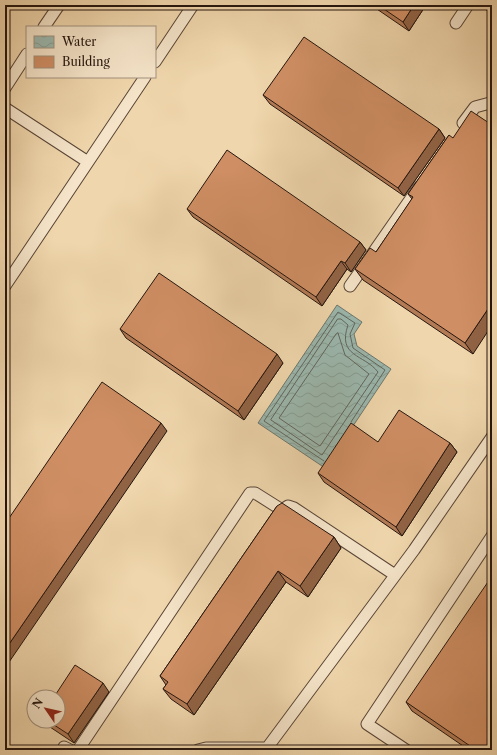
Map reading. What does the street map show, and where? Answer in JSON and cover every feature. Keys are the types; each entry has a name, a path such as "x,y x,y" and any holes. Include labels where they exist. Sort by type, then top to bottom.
{"lane":[{"path":"45,26 58,5"},
{"path":"156,61 194,5"},
{"path":"456,23 468,5"},
{"path":"5,88 26,56"},
{"path":"5,286 144,78"},
{"path":"457,133 475,107 490,103 492,104"},
{"path":"5,108 88,162"},
{"path":"350,286 426,178"},
{"path":"198,750 206,748 267,748 395,575 492,438"},
{"path":"78,750 250,493 255,494 282,510 288,506 294,508 395,575"},
{"path":"406,750 367,724 492,536"}],"water":[{"path":"337,305 362,322 354,334 357,346 391,369 325,468 258,423"}],"building":[{"path":"378,5 414,5 403,22"},
{"path":"484,5 492,5 492,10"},
{"path":"304,37 439,129 398,188 263,95"},
{"path":"471,111 492,125 492,303 465,343 355,269 370,248 376,252 413,197 408,194 449,135 453,138"},
{"path":"227,150 360,242 345,263 341,261 316,297 187,209"},
{"path":"159,273 277,354 238,411 120,329"},
{"path":"102,382 161,423 5,650 5,524"},
{"path":"399,410 450,443 396,527 318,473 351,423 378,442"},
{"path":"282,503 334,537 300,586 278,571 187,704 163,689 168,682 160,676 277,506"},
{"path":"492,576 492,750 476,750 406,702"},
{"path":"75,665 103,683 68,734 60,729 66,729 66,689 59,689"}]}
